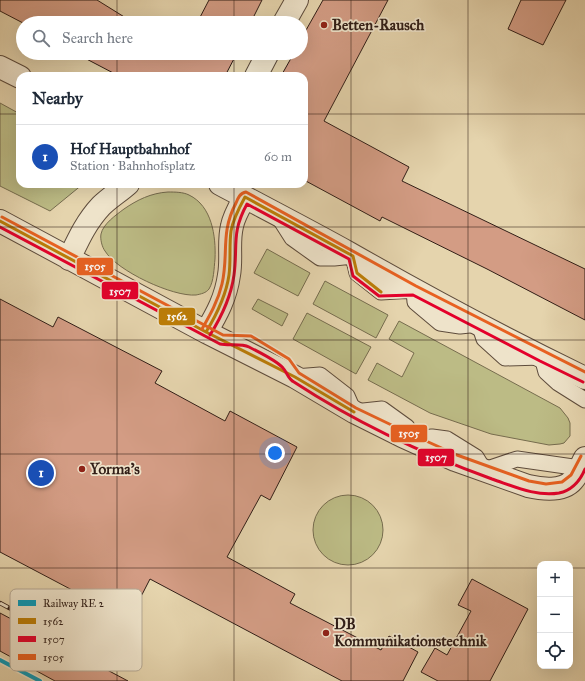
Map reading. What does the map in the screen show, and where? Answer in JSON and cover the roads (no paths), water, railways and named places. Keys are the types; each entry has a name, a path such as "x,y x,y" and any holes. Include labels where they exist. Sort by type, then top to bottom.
{"street":[{"path":"288,16 297,0"},
{"path":"258,72 264,60"},
{"path":"0,67 16,75"},
{"path":"69,259 91,218 102,205 123,188"},
{"path":"228,188 414,290 585,378"},
{"path":"214,336 219,311 224,301 230,274 232,226 234,218 245,197"},
{"path":"0,221 214,336 295,377 354,412 455,460 528,486 539,488 564,486 581,473"}],"lane":[{"path":"542,357 546,372 585,400"}],"railway":[{"path":"0,603 10,608"}],"place":[{"name":"Betten-Rausch","path":"324,25"},
{"name":"Yorma's","path":"82,469"},
{"name":"Hof Hauptbahnhof","path":"41,473"},
{"name":"DB Kommunikationstechnik","path":"326,633"}]}
